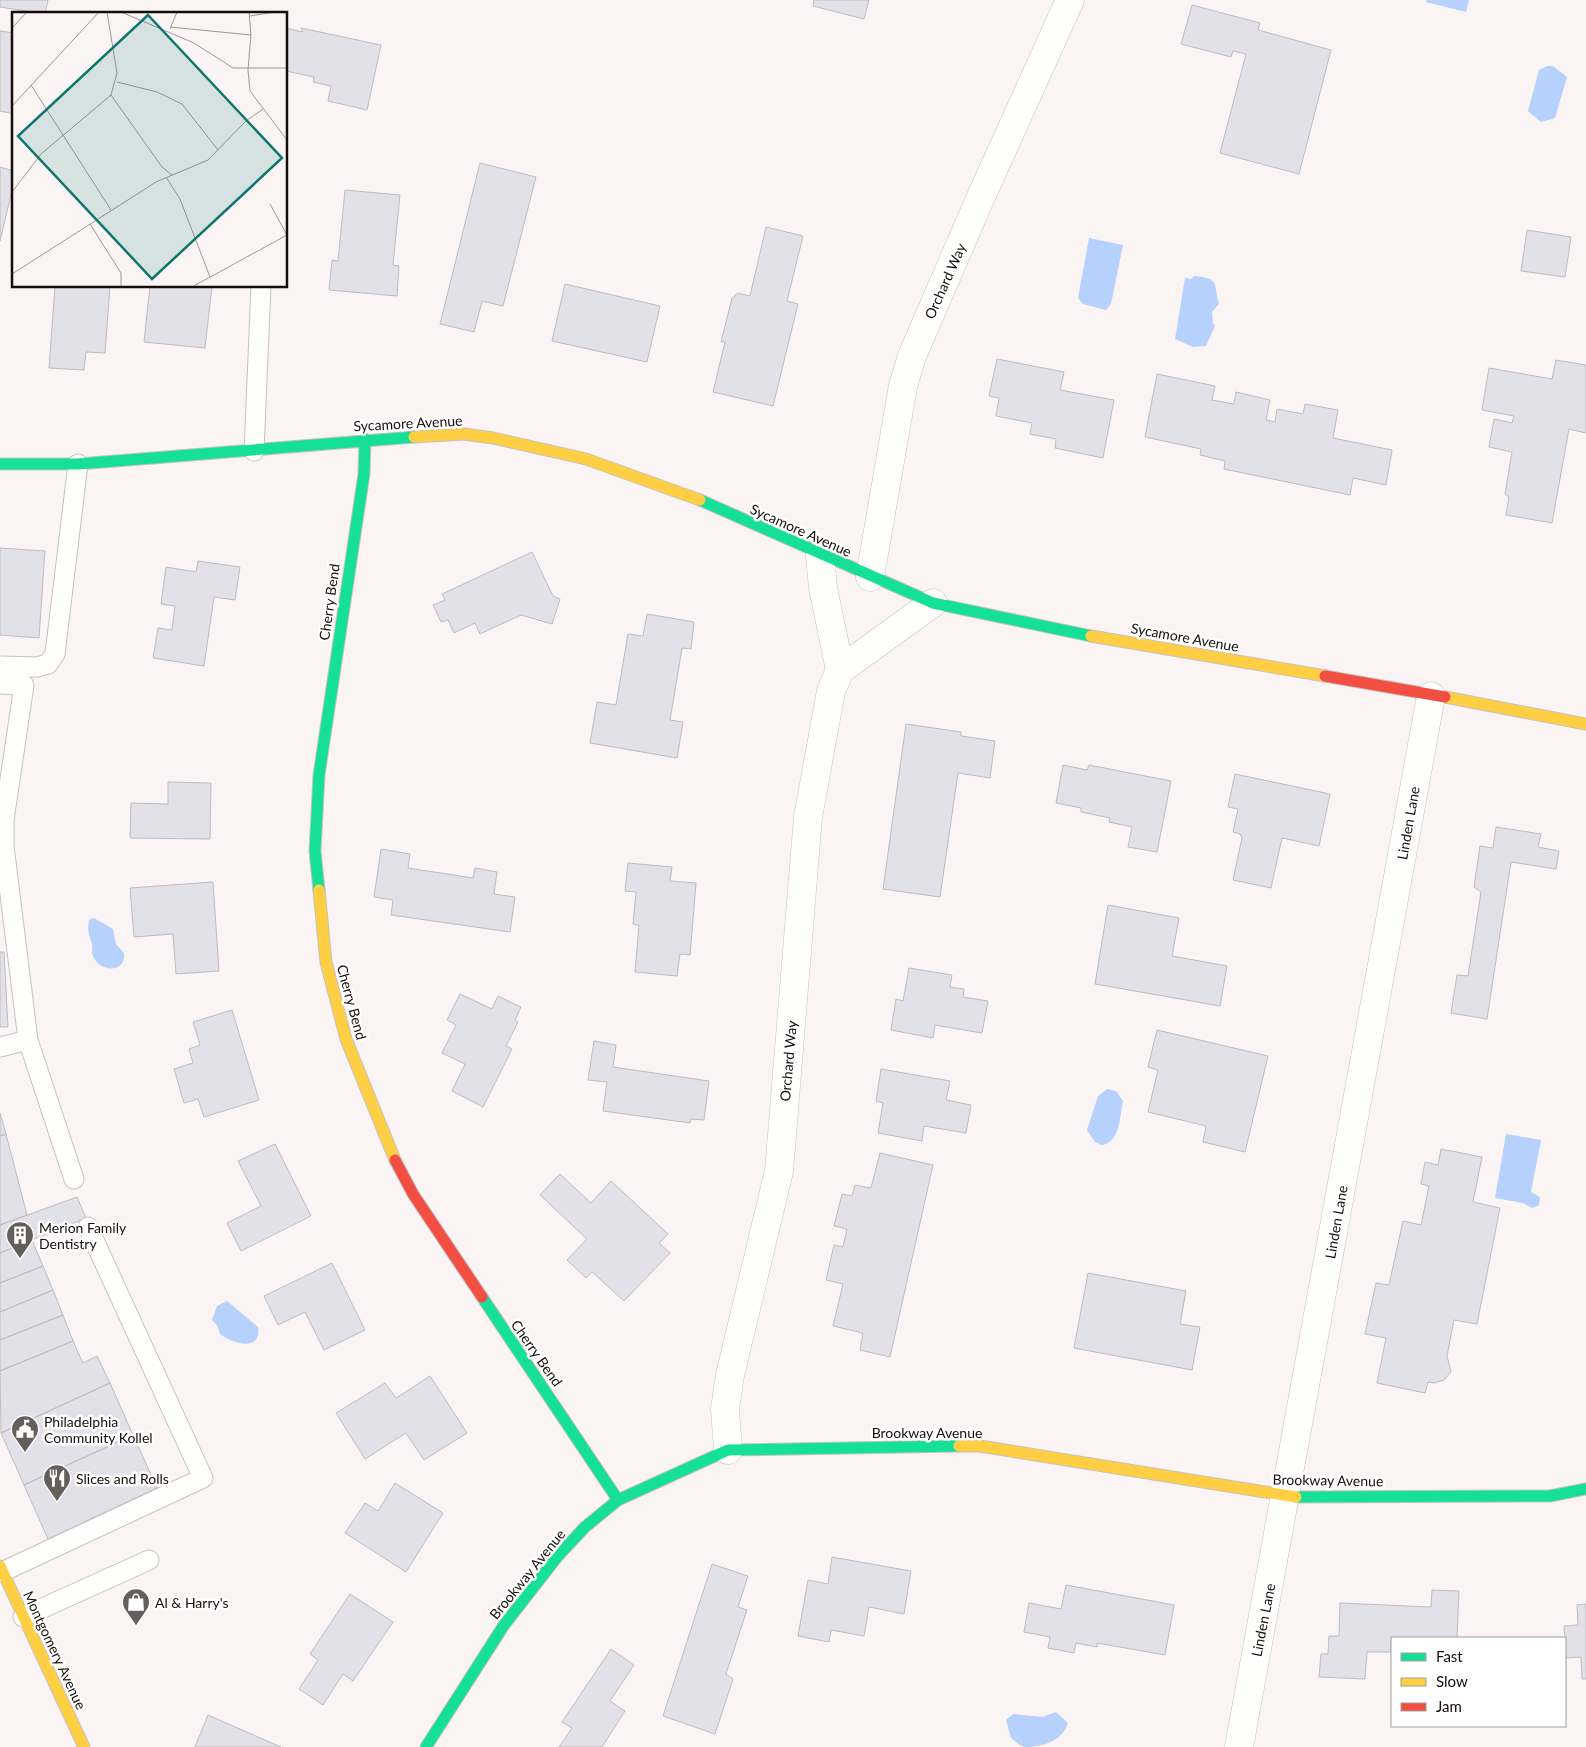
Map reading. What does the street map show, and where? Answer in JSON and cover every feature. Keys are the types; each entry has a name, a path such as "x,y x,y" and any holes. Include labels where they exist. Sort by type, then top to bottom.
{"street":[{"name":"Orchard Way","path":"870,577 903,386 912,356 980,198 1070,0"},
{"name":"Sycamore Avenue","path":"0,464 78,464 254,451 365,439 464,434 493,438 586,460 699,500 820,556 933,603 1141,646 1375,684 1586,724"},
{"name":"Cherry Bend","path":"365,439 364,474 319,775 315,851 326,962 346,1040 365,1092 387,1145 413,1194 618,1500"},
{"path":"820,556 823,588 840,670 933,603"},
{"name":"Orchard Way","path":"728,1450 725,1409 730,1374 779,1171 808,817 832,690 840,670"},
{"name":"Linden Lane","path":"1239,1747 1431,696"},
{"name":"Brookway Avenue","path":"426,1747 504,1625 557,1557 585,1527 618,1500 728,1450 980,1446 1286,1496 1550,1496 1586,1489"},
{"name":"Montgomery Avenue","path":"1,1569 77,1745"}],"lane":[{"path":"254,451 261,288"},
{"path":"0,666 37,667 48,664 55,654 78,464"},
{"path":"0,684 24,685 4,820 4,846 28,1040 74,1179"},
{"path":"0,1047 28,1040"},
{"path":"1,1569 203,1478 88,1227"},
{"path":"23,1617 149,1560"}],"water":[{"path":"1427,0 1469,0 1466,12 1426,2"},
{"path":"1547,66 1553,66 1567,77 1555,118 1541,122 1528,111 1539,70"},
{"path":"1089,238 1123,245 1111,304 1106,310 1083,304 1078,298"},
{"path":"1194,276 1212,281 1216,287 1219,304 1212,312 1215,326 1206,346 1193,347 1175,339 1185,278 1191,279"},
{"path":"94,918 113,929 116,944 124,953 121,965 106,968 96,961 93,956 88,926 89,920"},
{"path":"1107,1089 1116,1091 1123,1101 1116,1134 1112,1140 1101,1145 1095,1142 1087,1130 1098,1096"},
{"path":"1506,1134 1541,1140 1531,1192 1540,1197 1539,1205 1532,1208 1523,1203 1495,1198"},
{"path":"227,1301 258,1327 258,1335 251,1343 238,1343 225,1337 220,1334 217,1325 212,1320 217,1306"},
{"path":"1056,1712 1068,1723 1057,1739 1038,1746 1024,1747 1011,1738 1006,1720 1013,1714 1042,1717"}],"building":[{"path":"0,0 48,0 45,12 0,7"},
{"path":"814,0 869,0 864,19 813,6"},
{"path":"1192,5 1260,23 1258,30 1331,50 1299,174 1220,153 1246,54 1233,51 1231,57 1181,44"},
{"path":"288,28 303,32 301,28 381,45 367,110 328,101 331,86 313,82 314,77 288,71"},
{"path":"0,31 12,33 12,114 0,111"},
{"path":"480,163 536,177 503,306 482,301 474,332 440,324"},
{"path":"0,167 12,170 12,190 0,241"},
{"path":"345,190 400,195 393,265 399,266 397,296 329,290 332,260 338,261"},
{"path":"766,227 803,236 787,301 798,304 773,406 713,392 725,342 721,342 732,298 738,293 750,296"},
{"path":"1527,230 1571,237 1565,277 1521,271"},
{"path":"565,284 660,306 647,362 552,341"},
{"path":"55,288 110,288 105,353 86,352 84,370 49,368"},
{"path":"150,288 212,288 205,348 144,342"},
{"path":"997,359 1064,372 1060,390 1114,400 1103,458 1055,448 1056,439 1030,434 1032,423 996,416 999,398 989,396"},
{"path":"1556,360 1586,365 1586,433 1569,429 1552,523 1506,515 1509,497 1505,494 1512,452 1489,447 1494,419 1512,423 1514,416 1482,410 1489,368 1552,379"},
{"path":"1157,374 1215,386 1212,400 1234,404 1236,392 1270,400 1266,420 1275,422 1277,409 1303,414 1305,404 1338,410 1333,438 1392,450 1386,485 1353,478 1350,495 1224,469 1225,461 1200,455 1201,449 1145,437"},
{"path":"0,548 45,551 39,638 0,635"},
{"path":"532,552 553,596 560,599 552,624 521,615 480,634 475,623 454,633 448,620 441,622 433,605 445,600 442,594"},
{"path":"198,561 240,567 235,600 214,597 204,666 153,658 158,628 172,630 175,606 161,604 166,567 196,572"},
{"path":"647,614 694,622 691,649 682,648 670,720 683,722 677,758 590,743 597,702 616,705 628,634 643,636"},
{"path":"906,724 961,732 961,736 995,741 990,778 958,773 940,897 883,889"},
{"path":"1063,765 1087,770 1089,765 1171,781 1157,852 1128,847 1132,827 1109,822 1110,818 1081,812 1081,808 1056,803"},
{"path":"1235,774 1330,794 1319,846 1282,838 1271,888 1233,880 1242,838 1240,834 1233,832 1238,809 1228,807"},
{"path":"168,782 211,783 210,839 130,838 131,803 168,804"},
{"path":"1496,827 1541,834 1538,847 1559,851 1556,869 1511,862 1487,1019 1451,1013 1457,975 1468,976 1481,892 1474,887 1480,846 1493,848"},
{"path":"381,849 410,854 408,868 473,878 475,868 497,872 494,894 515,897 510,932 391,915 393,900 374,897"},
{"path":"628,863 672,867 670,881 696,883 690,955 680,954 677,976 635,972 639,925 633,924 636,892 625,891"},
{"path":"213,882 219,971 176,974 173,934 134,937 130,888"},
{"path":"1108,905 1179,918 1172,956 1227,966 1220,1006 1095,984"},
{"path":"0,952 4,952 8,1027 0,1027"},
{"path":"909,968 952,975 950,987 964,989 963,997 988,1001 982,1033 935,1025 933,1038 891,1030 896,999 903,1001"},
{"path":"460,994 492,1009 498,996 521,1007 515,1020 518,1022 506,1046 512,1049 483,1107 452,1091 465,1064 442,1053 456,1025 447,1020"},
{"path":"232,1010 259,1100 204,1117 198,1099 184,1103 174,1069 193,1063 189,1049 200,1045 193,1022"},
{"path":"1157,1030 1268,1056 1245,1152 1203,1142 1206,1126 1148,1112 1158,1070 1148,1067"},
{"path":"594,1041 616,1045 613,1067 709,1081 704,1120 691,1119 690,1123 603,1111 607,1082 588,1080"},
{"path":"881,1069 950,1081 946,1100 971,1105 966,1133 924,1126 922,1141 878,1133 883,1103 876,1101"},
{"path":"0,1113 6,1134 0,1136"},
{"path":"6,1134 27,1215 0,1225 0,1136"},
{"path":"275,1144 311,1216 241,1251 227,1223 261,1206 238,1161"},
{"path":"1441,1149 1482,1157 1473,1202 1500,1208 1477,1324 1454,1320 1447,1356 1451,1372 1444,1380 1434,1383 1428,1382 1425,1393 1377,1383 1386,1338 1365,1334 1376,1283 1389,1285 1403,1221 1421,1225 1429,1186 1421,1184 1425,1162 1438,1165"},
{"path":"880,1153 933,1165 890,1357 860,1350 863,1333 833,1326 843,1284 826,1280 834,1245 843,1247 847,1229 834,1226 842,1194 852,1196 855,1185 871,1188"},
{"path":"560,1174 591,1203 611,1181 668,1234 659,1243 670,1253 624,1301 592,1272 586,1278 567,1260 587,1239 540,1195"},
{"path":"77,1197 86,1218 0,1253 0,1225"},
{"name":"Merion Family Dentistry","path":"32,1240 43,1266 0,1283 0,1253"},
{"path":"332,1263 365,1330 324,1350 305,1312 278,1325 264,1296"},
{"path":"43,1266 53,1290 0,1312 0,1283"},
{"path":"1088,1273 1186,1291 1180,1324 1200,1327 1192,1370 1074,1348"},
{"path":"53,1290 63,1315 0,1340 0,1312"},
{"path":"63,1315 73,1341 0,1371 0,1340"},
{"path":"73,1341 83,1363 97,1356 110,1383 1,1433 0,1371"},
{"path":"430,1376 467,1433 424,1460 406,1433 365,1459 336,1413 385,1383 396,1398"},
{"path":"110,1383 133,1435 24,1485 1,1433"},
{"path":"133,1435 157,1488 48,1539 24,1485"},
{"path":"395,1483 443,1513 406,1572 345,1533 365,1503 378,1511"},
{"path":"832,1557 911,1571 904,1614 869,1607 864,1636 831,1630 829,1642 798,1636 808,1580 828,1584"},
{"path":"712,1564 748,1576 738,1607 747,1610 726,1674 733,1679 715,1734 663,1716"},
{"path":"1066,1585 1174,1605 1165,1655 1097,1643 1097,1647 1076,1643 1074,1653 1048,1648 1050,1637 1024,1632 1029,1603 1061,1609"},
{"path":"1432,1590 1459,1591 1457,1637 1391,1637 1391,1652 1367,1652 1365,1679 1319,1677 1321,1654 1328,1654 1329,1636 1339,1636 1340,1603 1431,1607"},
{"path":"350,1594 393,1622 353,1681 343,1674 323,1705 299,1689 318,1660 310,1654"},
{"path":"1586,1604 1586,1679 1582,1679 1581,1657 1566,1658 1564,1626 1578,1625 1577,1605"},
{"path":"611,1649 634,1665 610,1701 625,1711 602,1747 559,1747 572,1728 562,1722"},
{"path":"208,1715 281,1747 195,1747"}],"traffic: fast":[{"path":"0,464 78,464 414,437"},
{"path":"319,890 315,851 319,775 364,474 365,439"},
{"path":"700,500 933,603 1091,636"},
{"path":"482,1297 618,1500"},
{"path":"426,1747 504,1625 557,1557 585,1527 618,1500 728,1450 959,1446"},
{"path":"1296,1497 1550,1496 1586,1489"}],"traffic: slow":[{"path":"414,437 464,434 493,438 586,459 700,500"},
{"path":"1091,636 1325,676"},
{"path":"1445,697 1586,724"},
{"path":"319,890 326,962 346,1039 395,1160"},
{"path":"959,1446 980,1446 1296,1497"},
{"path":"0,1566 84,1747"}],"traffic: jam":[{"path":"1325,676 1445,697"},
{"path":"395,1160 413,1194 482,1297"}],"place":[{"name":"Merion Family Dentistry","path":"20,1259"},
{"name":"Philadelphia Community Kollel","path":"25,1453"},
{"name":"Slices and Rolls","path":"57,1502"},
{"name":"Al & Harry's","path":"136,1626"}]}
